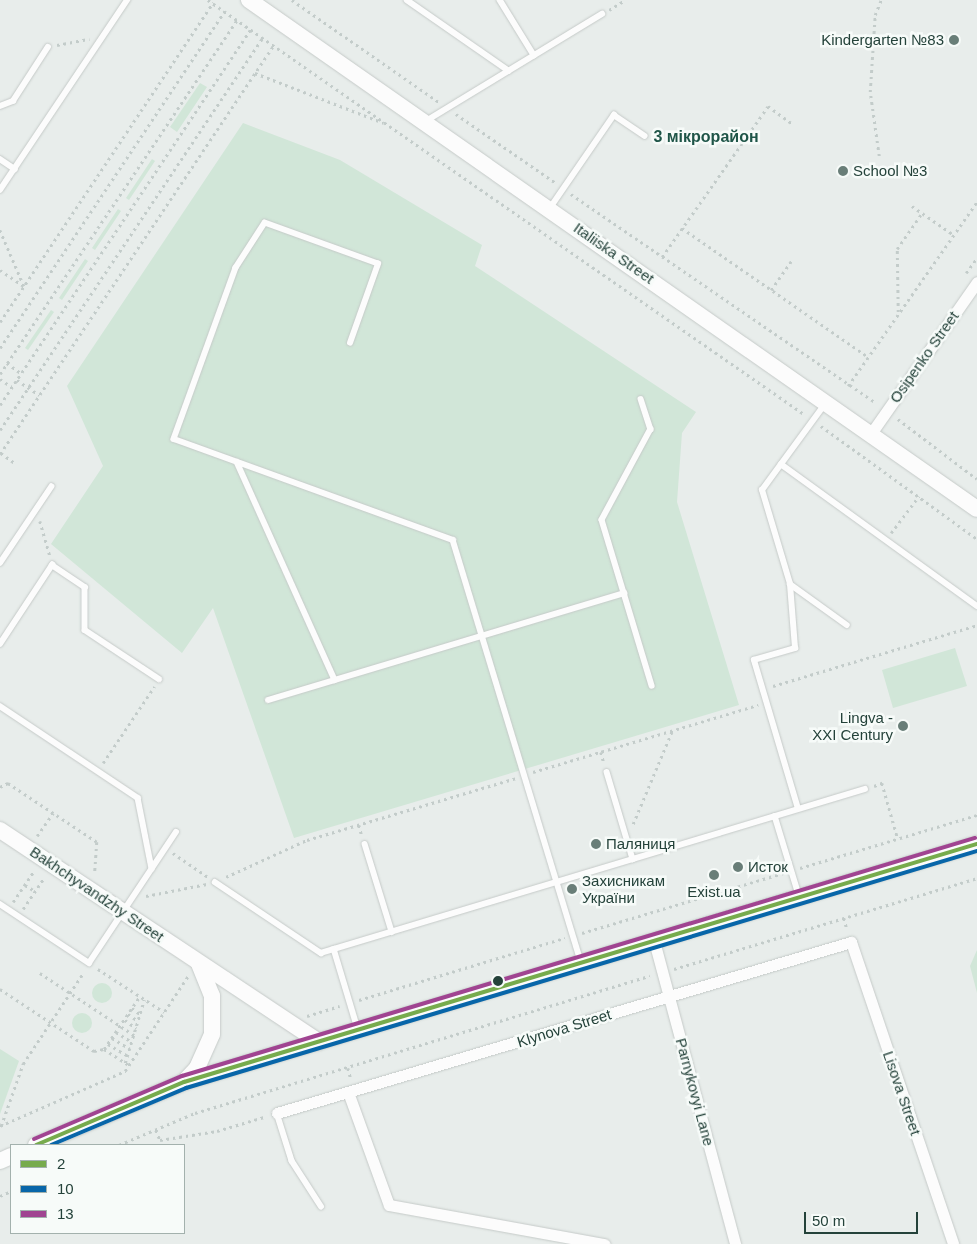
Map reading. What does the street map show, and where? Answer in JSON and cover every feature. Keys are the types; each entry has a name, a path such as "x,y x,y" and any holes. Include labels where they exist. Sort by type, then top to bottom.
{"street":[{"name":"Italiiska Street","path":"248,0 872,432 977,509"},
{"name":"Osipenko Street","path":"872,432 977,282"},
{"name":"Bakhchyvandzhy Street","path":"0,830 128,906 198,962 318,1042"},
{"path":"38,1144 184,1082 977,844"},
{"name":"Parnykovyi Lane","path":"654,941 735,1244"},
{"name":"Klynova Street","path":"277,1113 851,942"},
{"name":"Lisova Street","path":"851,942 953,1244"},
{"path":"184,1082 206,1052 213,1024 212,996 198,962"},
{"path":"348,1092 389,1205 604,1244"}],"lane":[{"path":"0,190 127,0"},
{"path":"407,0 509,71"},
{"path":"500,0 534,56"},
{"path":"425,122 602,14"},
{"path":"0,106 13,101 48,47"},
{"path":"550,208 614,115 645,136"},
{"path":"0,159 14,169"},
{"path":"350,343 378,264 266,223 236,268 174,439 453,540 582,963"},
{"path":"641,398 651,429 602,520 652,686"},
{"path":"798,809 754,660 795,648 790,584 762,490 827,401"},
{"path":"236,462 334,680"},
{"path":"781,464 977,606"},
{"path":"0,563 51,487"},
{"path":"0,644 52,565 85,587 86,630 159,679"},
{"path":"790,584 847,625"},
{"path":"268,700 624,593"},
{"path":"0,706 138,798 152,869"},
{"path":"607,772 633,859"},
{"path":"215,882 322,953 865,788"},
{"path":"775,816 800,897"},
{"path":"0,904 89,963 176,832"},
{"path":"365,844 392,932"},
{"path":"334,950 358,1030"},
{"path":"277,1113 292,1161 321,1206"}],"path":[{"path":"208,0 813,420 977,539"},
{"path":"292,0 874,404"},
{"path":"300,5 304,0"},
{"path":"602,14 625,0"},
{"path":"879,156 870,92 875,15 881,0"},
{"path":"0,322 213,3"},
{"path":"0,348 225,11"},
{"path":"0,374 237,20"},
{"path":"0,405 251,29"},
{"path":"48,47 103,36"},
{"path":"0,430 263,37"},
{"path":"15,463 0,454 274,44"},
{"path":"255,73 389,125"},
{"path":"662,257 768,106 793,124"},
{"path":"848,386 977,202"},
{"path":"912,206 954,235"},
{"path":"898,314 897,249 922,213"},
{"path":"682,228 868,357"},
{"path":"0,230 24,286"},
{"path":"771,290 791,261"},
{"path":"0,270 24,286"},
{"path":"7,363 22,373"},
{"path":"0,379 12,387"},
{"path":"17,380 40,395"},
{"path":"897,421 977,479"},
{"path":"886,540 918,496"},
{"path":"37,508 52,565"},
{"path":"762,689 977,625"},
{"path":"98,771 159,679"},
{"path":"128,906 215,882 307,840 766,702"},
{"path":"627,838 672,731"},
{"path":"0,787 8,783 97,842 95,874"},
{"path":"882,784 898,839"},
{"path":"37,836 53,813"},
{"path":"306,1016 977,815"},
{"path":"166,848 215,882"},
{"path":"14,900 33,872"},
{"path":"121,1144 195,1113 977,878"},
{"path":"25,907 43,879"},
{"path":"25,884 35,891"},
{"path":"0,1126 23,1064 89,963 164,1013"},
{"path":"40,974 134,1035"},
{"path":"0,1126 130,1066 188,976"},
{"path":"0,988 94,1051 104,1049 140,996"},
{"path":"125,1063 144,999"},
{"path":"136,1002 142,1007"},
{"path":"132,1008 140,1014"},
{"path":"128,1014 138,1021"},
{"path":"124,1020 136,1028"},
{"path":"116,1032 132,1042"},
{"path":"112,1038 130,1049"},
{"path":"108,1044 128,1056"},
{"path":"104,1049 130,1066"},
{"path":"156,1130 160,1140 217,1131 277,1113"}],"green space":[{"path":"200,83 207,87 177,132 170,127"},
{"path":"243,123 340,160 482,245 475,266 696,412 682,433 677,502 739,705 294,838 213,608 182,653 51,544 103,466 67,386"},
{"path":"152,159 155,161 129,200 126,198"},
{"path":"118,209 121,211 95,250 92,248"},
{"path":"85,259 88,261 62,300 59,298"},
{"path":"51,310 54,312 28,350 25,348"},
{"path":"955,648 967,686 893,708 882,670"},
{"path":"977,950 977,993 970,966"},
{"path":"98,983 106,983 112,989 112,997 106,1003 98,1003 92,997 92,989"},
{"path":"78,1013 86,1013 92,1019 92,1027 86,1033 78,1033 72,1027 72,1019"},
{"path":"0,1049 19,1061 0,1114"}],"transit line":[{"name":"13","path":"34,1139 182,1076 975,838"},
{"name":"2","path":"38,1144 184,1082 977,844"},
{"name":"10","path":"53,1144 186,1088 977,851"}],"place":[{"name":"Kindergarten №83","path":"954,40"},
{"name":"School №3","path":"843,171"},
{"name":"Lingva - XXI Century","path":"903,726"},
{"name":"Паляниця","path":"596,844"},
{"name":"Исток","path":"738,867"},
{"name":"Exist.ua","path":"714,875"},
{"name":"Захисникам України","path":"572,889"}],"district":[{"name":"3 мікрорайон","path":"706,137"}]}
